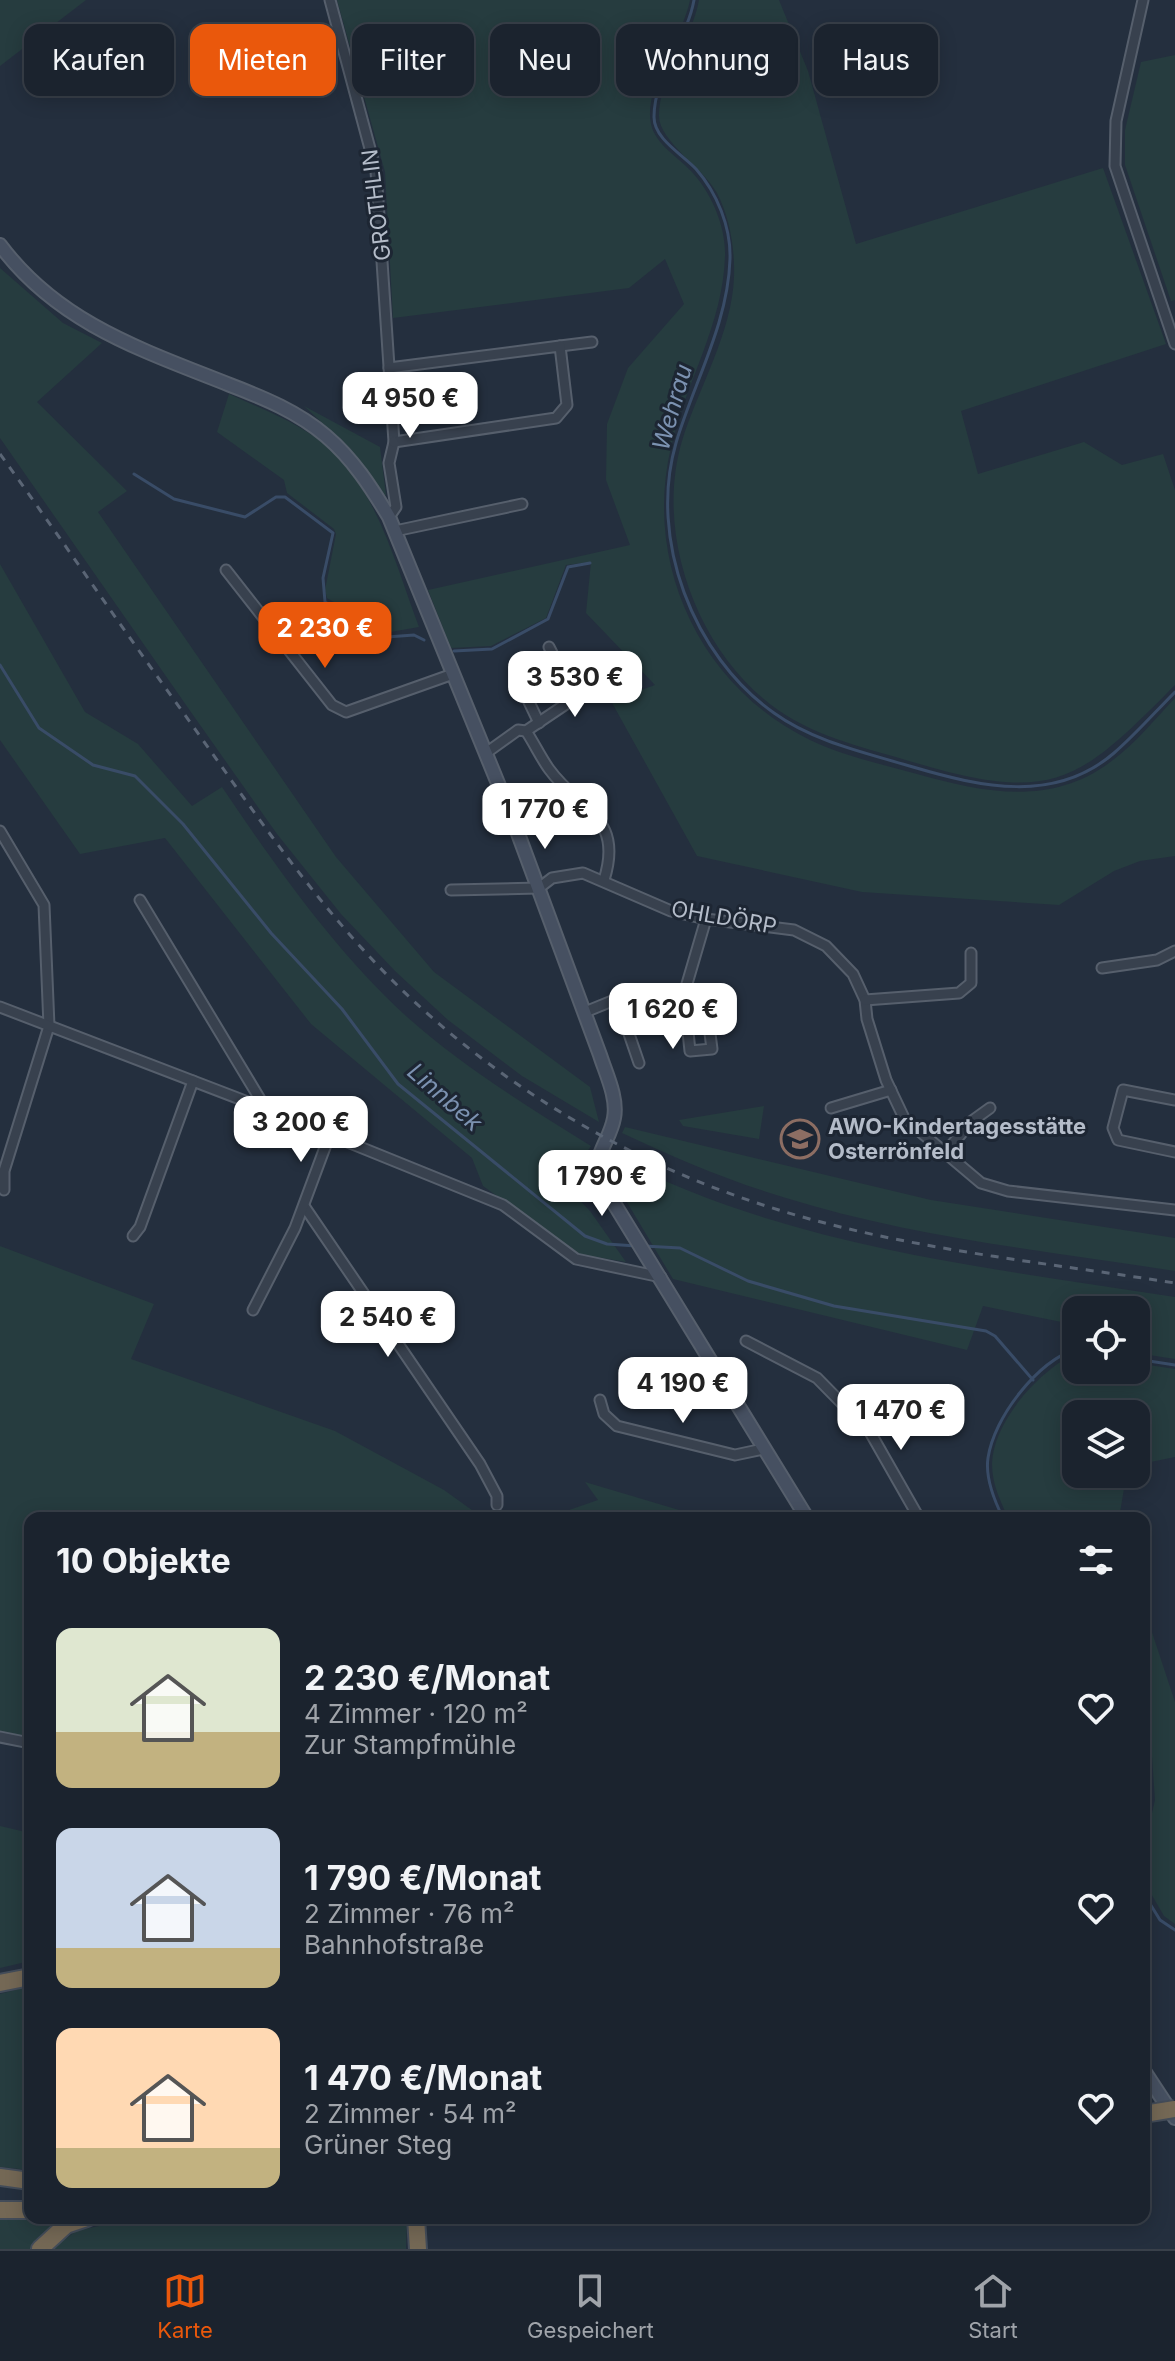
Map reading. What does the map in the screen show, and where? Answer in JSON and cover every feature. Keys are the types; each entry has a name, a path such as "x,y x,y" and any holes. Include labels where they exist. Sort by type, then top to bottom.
{"highway":[{"path":"0,1983 24,1978"},
{"path":"1150,2113 1175,2109"},
{"path":"0,2177 24,2180"},
{"path":"0,2189 24,2188"},
{"path":"0,2210 24,2210"},
{"path":"40,2249 69,2224"},
{"path":"416,2224 418,2249"}],"main road":[{"path":"0,245 45,295 92,328 269,401 309,422 353,463 389,517 539,888 585,1012 615,1106 614,1120 598,1155 599,1179 803,1512"},
{"path":"1150,2080 1175,2118"}],"street":[{"name":"GROTHLIN","path":"330,0 376,171 394,442 389,463 396,507 389,517"},
{"path":"1143,0 1113,144 1121,190 1175,344"},
{"path":"389,368 592,342"},
{"path":"394,442 556,418 567,405 560,346"},
{"path":"397,536 522,504"},
{"path":"226,570 332,705 346,712 453,674"},
{"path":"486,753 518,730 526,731 575,698 549,647"},
{"path":"519,681 539,723"},
{"path":"526,731 548,769 604,825 612,847 604,880"},
{"path":"0,831 44,905 49,1026 4,1171 4,1190"},
{"name":"OHLDÖRP","path":"451,890 539,888 552,878 583,873 671,911 706,919 785,928 826,946 853,974 865,1000 867,1019 904,1118 981,1183 1008,1191 1175,1210"},
{"path":"140,900 266,1109"},
{"path":"685,1021 684,994 706,919"},
{"path":"1102,968 1157,960 1175,951"},
{"path":"865,1000 959,993 971,983 971,953"},
{"path":"585,1012 617,999 639,1063"},
{"path":"0,1007 330,1134 503,1205 576,1259 661,1277"},
{"path":"133,1236 140,1227 193,1081"},
{"path":"831,1108 891,1090"},
{"path":"1175,1100 1123,1090 1113,1128 1118,1140 1175,1152"},
{"path":"944,1154 972,1121 990,1108"},
{"path":"253,1310 304,1206 330,1134"},
{"path":"304,1206 480,1464 497,1501"},
{"path":"746,1341 817,1378 870,1432 916,1512"},
{"path":"870,1432 884,1418 925,1397"},
{"path":"600,1400 604,1414 617,1426 735,1455 763,1449"},
{"path":"0,1737 24,1742"}],"green space":[{"path":"0,0 86,0 55,24 24,24 24,48 0,66"},
{"path":"337,0 690,0 682,24 616,24 616,96 653,96 650,110 653,131 698,179 711,199 725,245 718,306 678,423 664,491 666,535 674,578 689,618 711,655 738,688 772,717 810,740 876,763 968,786 1018,792 1067,785 1113,760 1175,698 1175,856 1140,861 1114,871 1059,905 862,892 697,856 611,701 655,685 586,613 591,562 566,565 546,618 491,646 451,648 428,590 630,545 606,480 607,424 628,368 684,304 665,259 629,288 393,318 385,172 364,96 474,96 474,24 352,24 352,54"},
{"path":"699,0 779,0 789,24 692,24"},
{"path":"798,47 808,71 856,244 1103,168 1166,344 961,411 978,474 1084,442 1122,465 1163,454 1175,490 1175,685 1114,744 1088,763 1062,776 1034,782 1002,782 916,763 845,742 794,720 750,686 725,658 705,625 690,590 679,553 674,515 675,477 682,441 727,319 732,298 734,256 722,203 711,184 666,135 659,116 661,96 798,96"},
{"path":"1175,55 1175,300 1171,301 1125,165 1125,130 1141,62"},
{"path":"0,268 63,323 102,343 37,402 127,491 98,512 336,857 434,972 590,1087 599,1122 522,1076 448,1020 395,971 341,914 277,834 193,715 0,438"},
{"path":"229,394 300,428 322,442 341,460 371,503 419,627 385,633 327,598 325,590 336,534 334,529 287,493 284,480 217,432"},
{"path":"304,406 380,447 386,495 383,496 347,448"},
{"path":"0,564 85,712 138,744 192,806 222,787 308,907 380,991 428,1035 473,1069 591,1146 565,1185 590,1211 626,1262 579,1254 483,1186 472,1158 311,1024 165,838 80,854 0,740"},
{"path":"764,1106 759,1139 683,1126 679,1120"},
{"path":"625,1127 931,1200 1175,1238 1175,1271 979,1242 833,1212 702,1168 622,1133"},
{"path":"613,1156 679,1187 817,1233 959,1263 1175,1297 1175,1359 1150,1355 1150,1296 1062,1296 1062,1322 983,1306 967,1350 673,1279 616,1184"},
{"path":"0,1246 154,1304 131,1359 335,1431 444,1490 475,1512 24,1512 24,1737 0,1732"},
{"path":"1062,1361 1062,1384 1150,1384 1150,1365 1175,1369 1175,1457 1150,1462 1150,1400 1062,1400 1062,1488 1124,1488 1120,1512 1005,1512 992,1471 994,1448 1010,1414 1048,1371"},
{"path":"585,1482 686,1512 563,1512 598,1500"},
{"path":"1150,1626 1175,1702 1175,1924 1164,1916 1150,1892 1150,1822 1155,1800"},
{"path":"0,1826 24,1832 24,1962 0,1968"},
{"path":"24,1988 24,2169 0,2167 0,1994"},
{"path":"0,2218 24,2218 24,2224 60,2224 33,2249 0,2249"},
{"path":"108,2224 407,2224 406,2249 52,2249 76,2231"}],"waterway":[{"name":"Wehrau","path":"694,0 685,29 659,87 655,102 655,125 664,139 696,169 710,189 725,223 730,259 717,330 676,443 669,480 668,518 673,556 684,593 700,628 721,660 745,689 774,713 806,732 939,774 1017,787 1067,780 1091,769 1122,746 1175,692"},
{"path":"134,474 174,499 245,517 276,497 285,497 333,533 323,578 325,602 387,637 414,635 424,640"},
{"path":"454,651 492,649 548,619 568,567 590,563"},
{"name":"Linnbek","path":"0,665 39,728 93,765 135,776 183,824 271,933 342,1009 398,1084 585,1236 607,1244 636,1246"},
{"name":"Linnbek","path":"644,1246 680,1248 748,1281 834,1306 986,1331 995,1336 1033,1380"},
{"name":"Wehrau","path":"1000,1512 991,1489 987,1466 992,1442 1008,1409 1020,1393 1033,1378 1062,1356"},
{"name":"Wehrau","path":"1150,1361 1175,1365"},
{"name":"Wehrau","path":"1150,1904 1160,1920 1175,1930"}],"railway":[{"path":"0,454 259,819 338,921 396,984 435,1020 519,1085 564,1114 658,1164 757,1203 911,1242 1175,1283"}],"place":[{"name":"AWO-Kindertagesstätte Osterrönfeld","path":"800,1139"}]}
